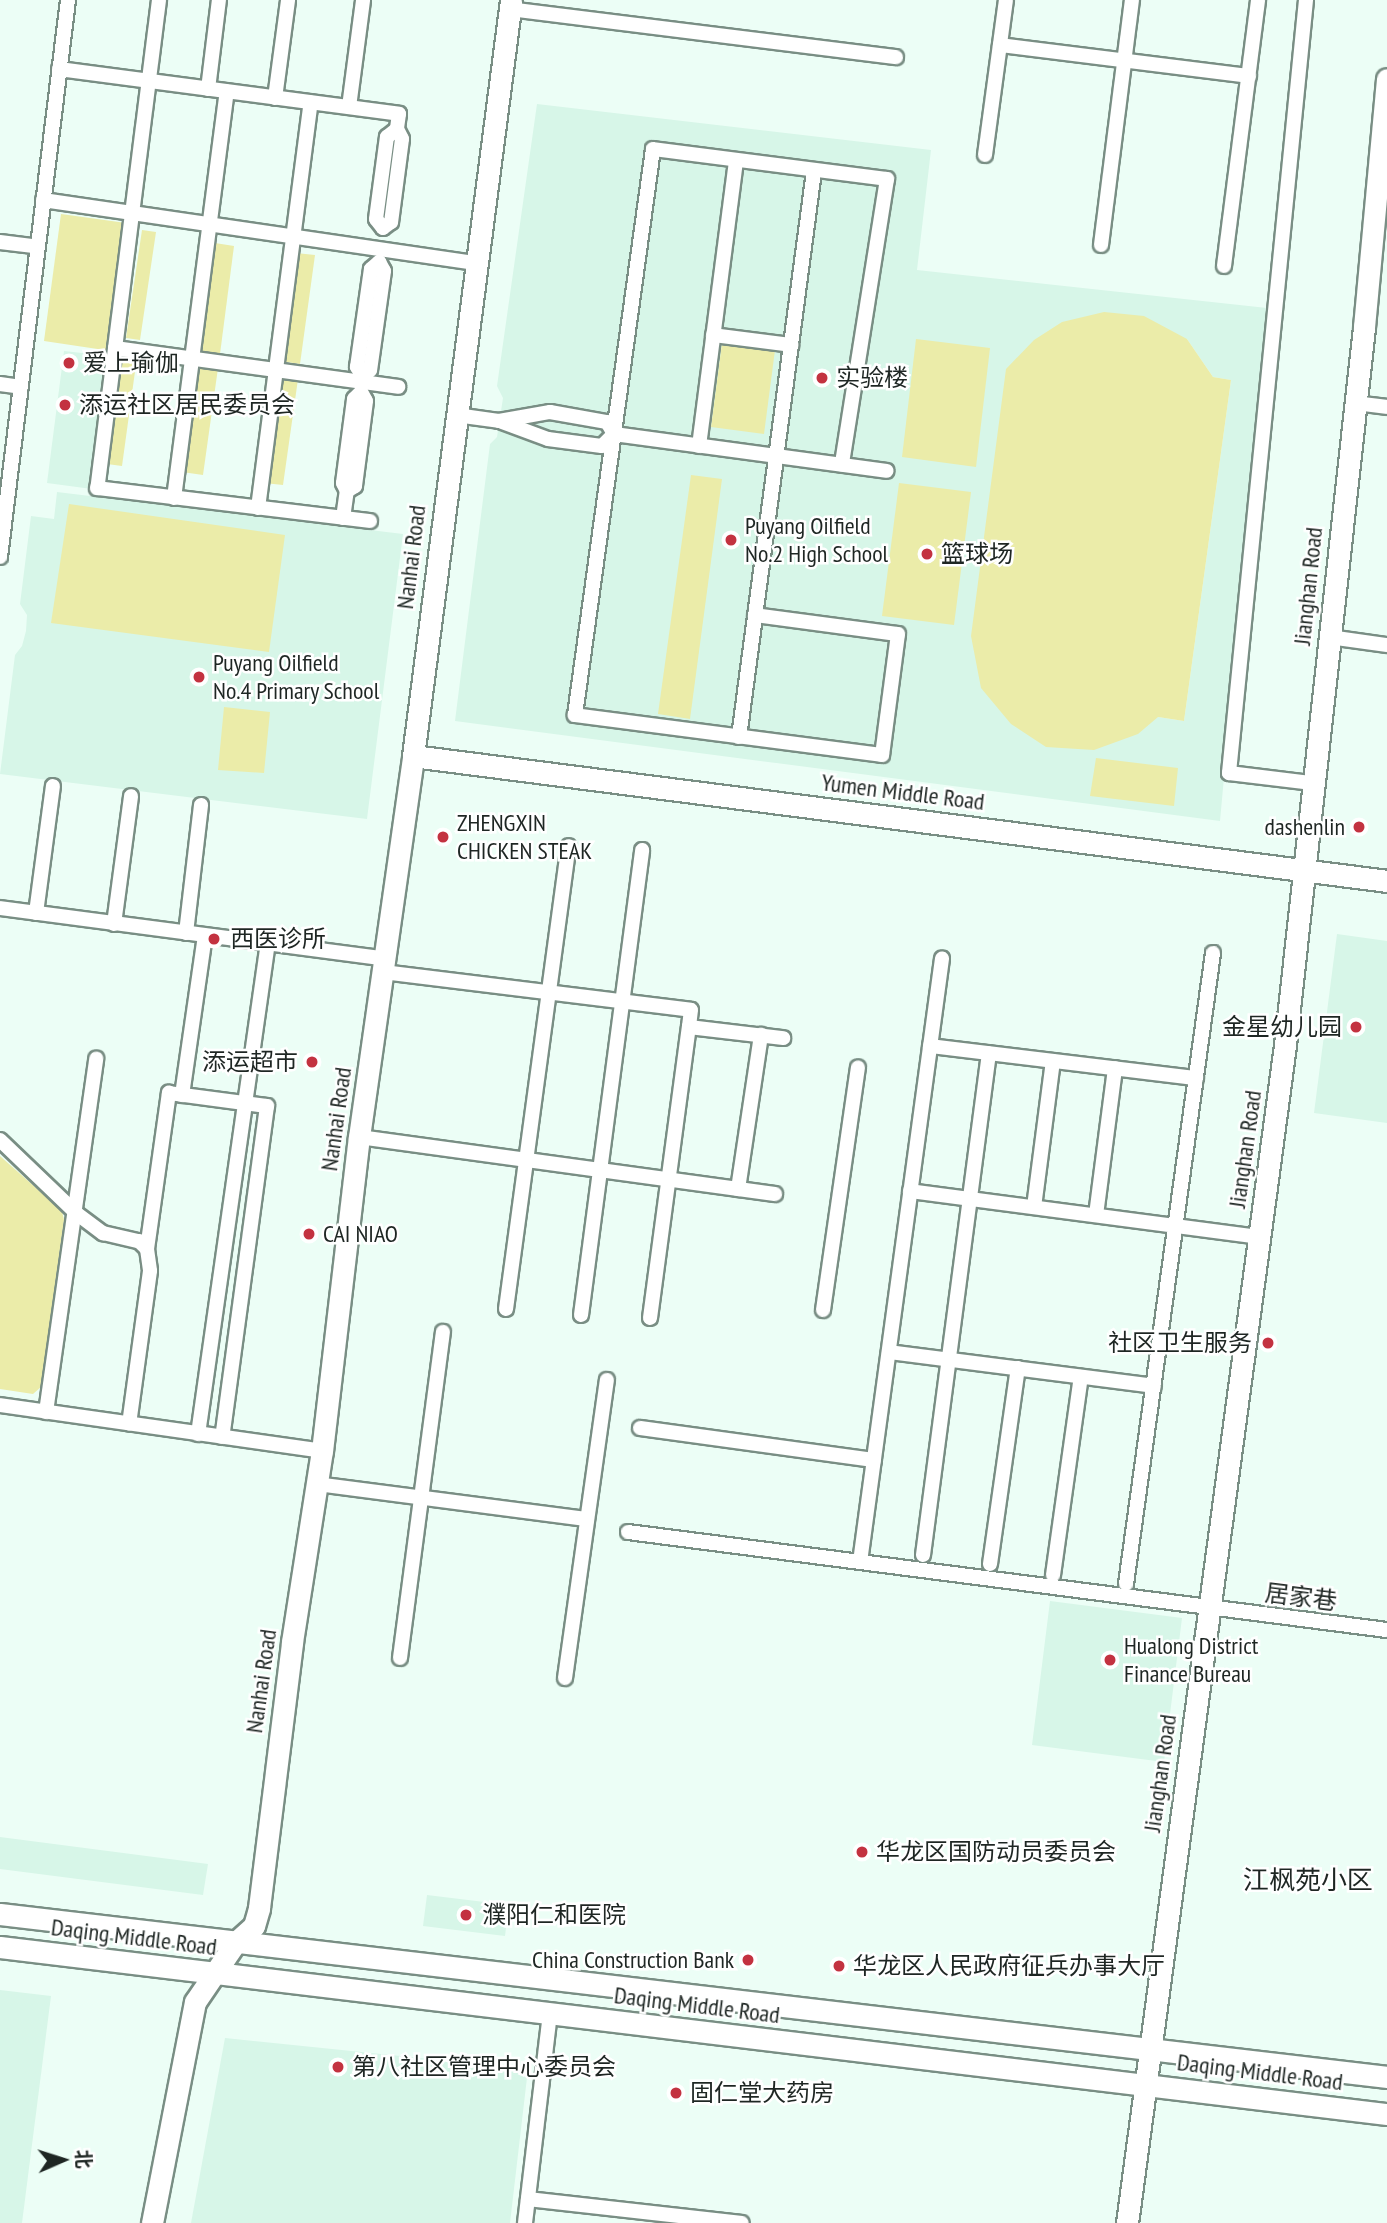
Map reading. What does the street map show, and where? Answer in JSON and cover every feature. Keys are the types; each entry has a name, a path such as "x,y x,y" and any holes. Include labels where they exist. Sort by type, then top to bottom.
{"street":[{"path":"0,557 68,0"},
{"path":"159,0 97,488 370,521"},
{"path":"208,89 219,0"},
{"path":"275,98 288,0"},
{"path":"349,107 363,0"},
{"path":"985,155 1006,0"},
{"path":"1101,245 1132,0"},
{"path":"1224,266 1258,0"},
{"path":"1306,0 1229,773 1312,783"},
{"path":"510,5 897,57"},
{"name":"Nanhai Road","path":"152,2223 195,2002 236,1941 254,1926 259,1908 292,1642 322,1451 359,1137 413,756 510,5"},
{"path":"1000,45 1249,76"},
{"path":"59,69 399,114 397,129 402,139 391,222 383,228 380,255 384,271 370,370 362,384 366,401 355,486 347,491 343,518"},
{"name":"Jianghan Road","path":"1127,2223 1285,1045 1355,403 1387,79"},
{"path":"174,498 228,91"},
{"path":"258,508 311,102"},
{"path":"755,615 898,634 882,755 575,715 653,149 736,162 887,179 842,464"},
{"path":"699,446 736,162"},
{"path":"739,737 814,171"},
{"path":"43,200 294,236 380,255 477,263"},
{"path":"0,242 37,247"},
{"path":"713,335 791,345"},
{"path":"115,348 398,387"},
{"path":"0,384 21,387"},
{"path":"1355,403 1387,407"},
{"path":"499,421 550,412 607,422 614,434"},
{"path":"456,415 499,421 548,439 602,446 614,434"},
{"path":"614,434 887,471"},
{"path":"1329,637 1387,645"},
{"name":"Yumen Middle Road","path":"413,756 1387,881"},
{"path":"36,913 53,786"},
{"path":"114,924 131,796"},
{"path":"186,933 201,805"},
{"path":"506,1309 569,846"},
{"path":"581,1315 642,850"},
{"path":"0,908 268,944 549,993 691,1010 650,1318"},
{"path":"182,1095 205,936"},
{"path":"198,1434 268,944"},
{"path":"1126,1584 1213,953"},
{"path":"860,1562 942,959"},
{"path":"689,1027 783,1038"},
{"path":"738,1189 761,1035"},
{"path":"930,1046 1196,1078"},
{"path":"923,1555 989,1053"},
{"path":"46,1412 96,1059"},
{"path":"1034,1207 1053,1061"},
{"path":"822,1310 858,1068"},
{"path":"1096,1215 1115,1068"},
{"path":"129,1424 150,1271 147,1249 169,1093 267,1106 222,1437"},
{"path":"359,1137 775,1194"},
{"path":"0,1140 76,1213 103,1233 139,1241 147,1249"},
{"path":"911,1191 1259,1237"},
{"path":"400,1658 443,1332"},
{"path":"888,1352 1154,1386"},
{"path":"990,1564 1018,1368"},
{"path":"1053,1575 1081,1377"},
{"path":"565,1678 607,1380"},
{"path":"0,1405 322,1451"},
{"path":"640,1428 874,1460"},
{"path":"317,1484 587,1519"},
{"name":"居家巷","path":"628,1532 1387,1630"},
{"name":"Daqing Middle Road","path":"0,1914 1387,2077"},
{"name":"Daqing Middle Road","path":"0,1947 1387,2114"},
{"path":"525,2223 550,2014"},
{"path":"528,2199 743,2223"}],"shaded area":[{"name":"Puyang Oilfield No.2 High School","path":"537,104 931,150 917,270 1267,308 1220,821 455,721 490,444 497,437 503,398 497,386","holes":["1187,339 1213,377 1231,380 1184,721 1158,717"]},
{"path":"64,351 109,356 92,489 47,483"},
{"name":"Puyang Oilfield No.4 Primary School","path":"57,492 403,534 367,819 0,774 15,655 22,646 26,631 27,615 20,604 31,516 54,519"},
{"name":"金星幼儿园","path":"1337,934 1387,941 1387,1123 1314,1113"},
{"name":"Hualong District Finance Bureau","path":"1050,1601 1182,1618 1164,1762 1032,1745"},
{"path":"0,1837 208,1864 203,1895 0,1869"},
{"name":"濮阳仁和医院","path":"427,1895 509,1905 505,1936 423,1926"},
{"path":"0,1990 51,1996 22,2223 0,2223"},
{"path":"225,2038 528,2069 510,2223 191,2223"}],"green space":[{"path":"61,214 126,223 111,351 44,341"},
{"path":"142,230 156,232 140,340 126,338"},
{"path":"215,243 234,246 220,354 200,351"},
{"path":"296,253 315,255 300,364 280,361"},
{"path":"1104,312 1144,316 1187,339 1213,377 1231,380 1184,721 1158,717 1138,734 1094,750 1046,747 1011,724 981,688 971,636 1006,369 1034,340 1062,322"},
{"name":"篮球场","path":"916,339 990,348 976,467 902,457"},
{"path":"722,343 775,350 764,434 711,427"},
{"path":"123,355 137,357 122,466 107,464"},
{"path":"197,365 218,368 203,475 182,472"},
{"path":"279,376 298,379 283,485 264,483"},
{"path":"691,475 722,479 690,719 658,714"},
{"name":"篮球场","path":"899,483 971,492 954,625 882,616"},
{"path":"69,504 285,535 269,652 51,623"},
{"path":"224,707 270,712 264,773 218,770"},
{"path":"1096,758 1178,768 1174,806 1090,796"},
{"path":"0,1156 62,1211 64,1220 41,1387 33,1394 0,1389"}],"place":[{"name":"爱上瑜伽","path":"69,363"},
{"name":"实验楼","path":"822,378"},
{"name":"添运社区居民委员会","path":"65,405"},
{"name":"Puyang Oilfield No.2 High School","path":"731,540"},
{"name":"篮球场","path":"927,554"},
{"name":"Puyang Oilfield No.4 Primary School","path":"199,677"},
{"name":"dashenlin","path":"1359,827"},
{"name":"ZHENGXIN CHICKEN STEAK","path":"443,837"},
{"name":"西医诊所","path":"214,939"},
{"name":"金星幼儿园","path":"1356,1027"},
{"name":"添运超市","path":"312,1062"},
{"name":"CAI NIAO","path":"309,1234"},
{"name":"社区卫生服务","path":"1268,1343"},
{"name":"Hualong District Finance Bureau","path":"1110,1660"},
{"name":"华龙区国防动员委员会","path":"862,1852"},
{"name":"濮阳仁和医院","path":"466,1915"},
{"name":"China Construction Bank","path":"748,1960"},
{"name":"华龙区人民政府征兵办事大厅","path":"839,1966"},
{"name":"第八社区管理中心委员会","path":"338,2067"},
{"name":"固仁堂大药房","path":"676,2093"}],"district":[{"name":"江枫苑小区","path":"1308,1880"}]}
